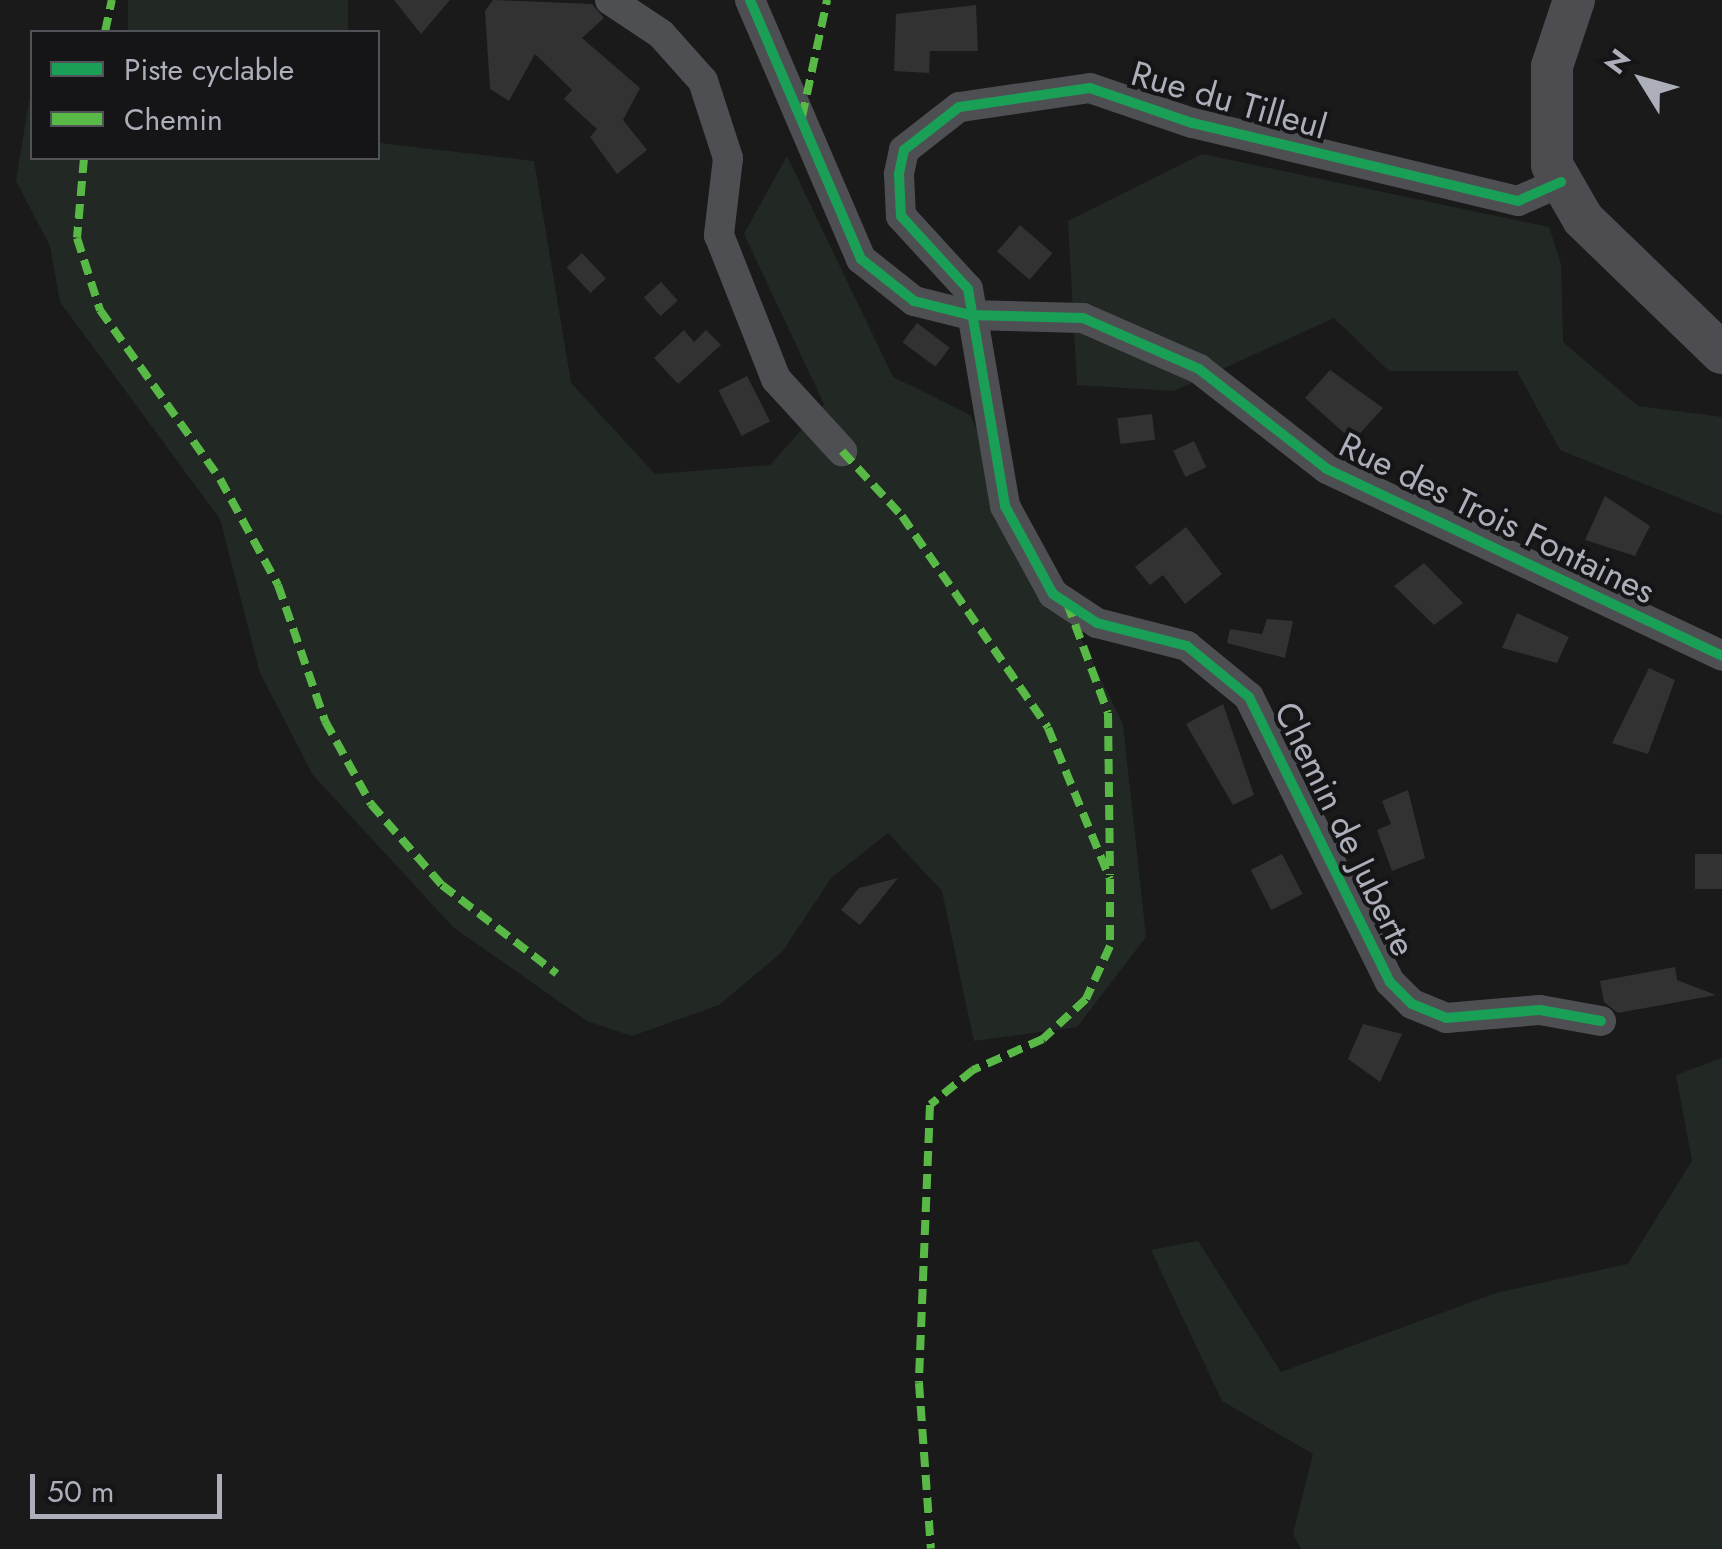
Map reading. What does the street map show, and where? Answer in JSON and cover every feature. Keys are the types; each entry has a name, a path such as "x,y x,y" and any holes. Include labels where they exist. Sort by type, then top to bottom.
{"street":[{"path":"610,0 661,34 703,80 728,158 726,252 776,379 842,452"},
{"name":"Rue des Trois Fontaines","path":"750,0 861,260 914,300 970,315 1083,318 1199,369 1327,470 1722,656"},
{"path":"1574,0 1546,115 1562,182 1582,219 1722,353"},
{"name":"Rue du Tilleul","path":"970,315 954,265 901,216 899,174 904,150 923,130 997,95 1090,88 1192,123 1518,201 1562,182"},
{"name":"Chemin de Juberte","path":"970,315 1020,545 1053,594 1097,623 1187,646 1249,698 1390,982 1446,1018 1540,1010 1601,1021"}],"shaded area":[{"path":"128,0 348,0 348,30 128,30"},
{"path":"30,95 30,160 380,160 380,143 534,161 571,383 655,474 770,465 824,404 744,234 787,156 893,377 970,415 1123,724 1146,937 1077,1027 974,1041 942,891 888,833 832,877 782,952 719,1005 632,1036 587,1021 453,927 313,775 260,673 220,519 60,302 50,246 16,181"},
{"path":"1202,154 1549,227 1561,264 1563,342 1638,406 1722,417 1722,515 1560,450 1517,371 1389,371 1334,318 1174,391 1077,385 1068,221"},
{"path":"1722,1058 1722,1549 1301,1549 1293,1534 1313,1454 1222,1401 1151,1250 1198,1241 1281,1372 1496,1293 1628,1264 1692,1161 1676,1075"}],"building":[{"path":"394,0 450,0 421,34"},
{"path":"493,0 592,4 604,18 582,38 640,88 623,120 647,150 617,174 590,137 597,129 564,99 572,90 535,54 509,101 490,89 485,11"},
{"path":"976,5 978,51 930,51 929,73 894,71 896,14"},
{"path":"1020,225 1052,253 1029,280 997,251"},
{"path":"582,253 606,279 591,293 567,267"},
{"path":"661,282 678,301 661,316 644,297"},
{"path":"917,323 950,348 935,367 903,342"},
{"path":"684,330 694,342 706,330 721,345 678,384 654,358"},
{"path":"1330,370 1383,408 1353,441 1305,398"},
{"path":"747,376 770,421 742,436 718,391"},
{"path":"1152,414 1155,440 1120,444 1117,418"},
{"path":"1194,441 1206,467 1185,477 1173,451"},
{"path":"1605,496 1650,526 1635,556 1585,540"},
{"path":"1186,527 1222,574 1185,604 1163,575 1150,585 1135,567"},
{"path":"1424,563 1463,603 1434,625 1394,586"},
{"path":"1517,613 1569,637 1557,663 1502,648"},
{"path":"1267,619 1293,621 1285,658 1227,643 1230,629 1262,634"},
{"path":"1649,668 1675,680 1648,754 1612,743"},
{"path":"1223,704 1254,795 1233,805 1186,724"},
{"path":"1408,790 1425,858 1392,871 1377,830 1391,824 1382,801"},
{"path":"1282,854 1302,894 1271,910 1251,870"},
{"path":"1695,854 1722,854 1722,889 1695,889"},
{"path":"898,878 860,925 841,910 859,888"},
{"path":"1675,967 1677,980 1716,995 1618,1013 1604,1002 1600,981"},
{"path":"1363,1024 1402,1034 1380,1082 1348,1059"}],"marked path":[{"path":"105,30 112,0"},
{"path":"802,117 827,0"},
{"path":"84,160 77,238 100,310 220,479 278,585 325,721 371,804 442,885 557,974"},
{"path":"842,451 902,516 1048,728 1110,879 1110,946 1086,999 1043,1039 973,1070 930,1105 919,1383 931,1549"},
{"path":"1067,603 1108,713 1110,875"}],"cycle path":[{"path":"750,0 861,259 914,301 970,315 1083,318 1199,369 1327,469 1722,656"},
{"path":"1561,182 1518,201 1192,123 1090,88 959,107 904,150 899,174 901,216 968,289 1005,506 1053,594 1097,623 1187,646 1249,697 1390,982 1412,1004 1446,1018 1540,1010 1601,1021"}]}
